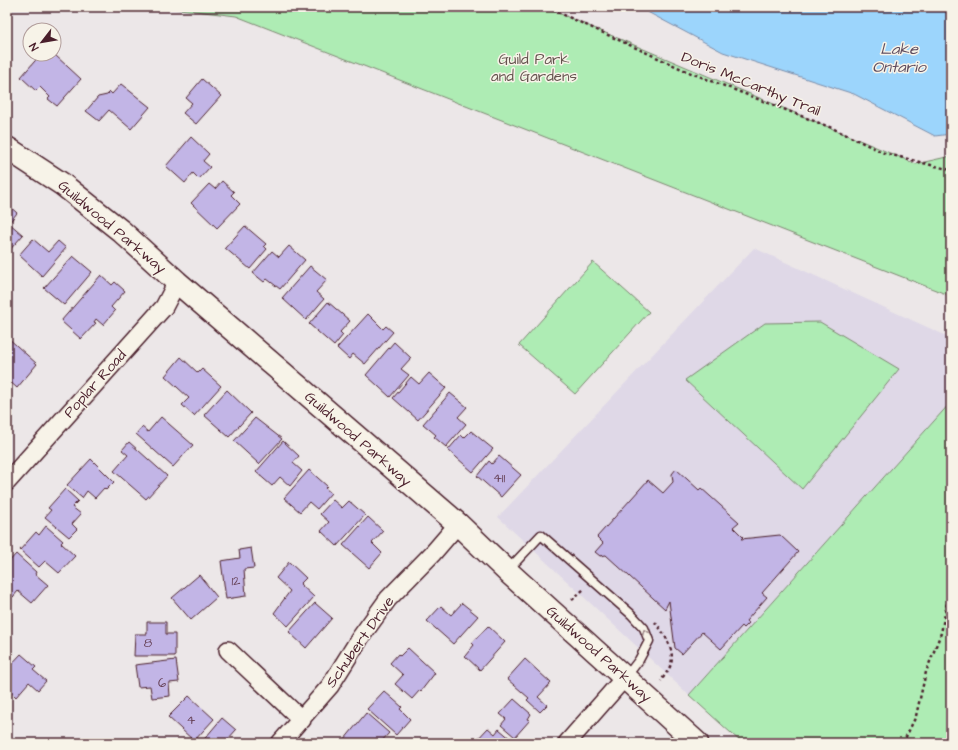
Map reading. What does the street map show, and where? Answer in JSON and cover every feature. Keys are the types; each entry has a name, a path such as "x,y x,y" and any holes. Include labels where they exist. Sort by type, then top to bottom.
{"street":[{"name":"Guildwood Parkway","path":"7,148 62,184 121,231 177,282 458,524 507,571 697,743"},
{"name":"Poplar Road","path":"7,482 164,307 177,282"},
{"name":"Schubert Drive","path":"280,743 302,720 330,686 360,638 388,599 433,553 458,524"},
{"path":"228,650 302,720"},
{"path":"567,743 625,677"}],"lane":[{"path":"507,571 541,535 592,580 644,628 648,641 639,660 625,677"}],"path":[{"name":"Doris McCarthy Trail","path":"547,7 686,71 832,128 884,153 951,170"},
{"path":"572,600 592,580"},
{"path":"903,743 916,716 926,672 941,633 951,584"}],"shaded area":[{"path":"754,248 951,338 951,402 689,695 498,517"}],"green space":[{"name":"Guild Park and Gardens","path":"163,7 544,7 916,164 951,156 951,296 236,16"},
{"path":"593,262 649,312 575,394 519,345"},
{"path":"820,322 899,369 802,489 685,380 765,323"},
{"path":"951,402 951,743 742,743 689,695"}],"water":[{"name":"Lake Ontario","path":"638,7 951,7 951,134 935,136 854,94 723,52"}],"building":[{"path":"62,61 81,79 57,106 48,99 50,97 40,87 36,91 21,77 34,62"},
{"path":"202,79 221,96 196,124 183,113 192,103 186,98"},
{"path":"121,84 150,107 131,129 109,110 99,121 86,111 98,97 107,95 110,92 112,94"},
{"path":"191,137 209,154 203,161 210,167 199,179 193,173 185,183 166,166"},
{"path":"222,181 234,192 231,195 240,204 217,228 191,203 209,184 215,189"},
{"path":"7,204 17,213 9,223 23,235 7,253"},
{"path":"245,226 266,244 264,246 267,249 250,269 225,248"},
{"path":"33,239 48,252 58,241 66,248 42,276 19,255"},
{"path":"289,246 305,260 280,289 267,279 264,282 253,273 272,251 279,257"},
{"path":"73,256 92,272 64,305 44,288"},
{"path":"310,266 327,280 316,292 324,299 306,320 282,298"},
{"path":"101,275 112,285 115,282 125,291 111,307 115,311 103,325 96,319 94,322 96,323 81,339 61,321"},
{"path":"328,302 350,321 340,332 343,335 334,346 309,324"},
{"path":"368,314 383,329 386,326 393,332 365,364 353,354 349,359 337,348"},
{"path":"7,337 37,364 17,388 7,379"},
{"path":"394,342 411,358 401,369 409,375 390,397 366,375"},
{"path":"181,357 198,373 202,369 221,386 194,416 182,405 189,398 165,376"},
{"path":"429,373 446,388 418,420 393,398 411,377 419,384"},
{"path":"227,390 251,413 229,437 204,415"},
{"path":"450,393 467,407 458,417 466,424 446,447 434,437 436,435 423,424"},
{"path":"7,397 12,402 7,408"},
{"path":"161,417 193,445 173,467 136,434 142,427 148,432"},
{"path":"255,418 282,439 259,464 234,441"},
{"path":"471,431 493,449 473,472 448,450 461,435 464,438"},
{"path":"283,441 299,456 293,463 302,471 290,486 280,477 272,486 256,472"},
{"path":"129,442 167,476 146,499 114,471 128,455 122,450"},
{"path":"499,456 521,475 501,497 477,476 489,461 492,464"},
{"path":"91,459 114,482 106,490 104,488 95,498 87,491 82,498 67,485"},
{"path":"676,469 699,490 701,488 739,522 733,527 743,537 741,539 780,535 798,552 762,593 767,597 746,621 749,623 744,628 742,626 721,649 702,632 682,654 675,648 669,601 665,609 606,555 600,556 595,552 603,543 597,537 648,480 663,493 673,482 672,474"},
{"path":"309,470 327,486 325,488 331,493 317,509 309,502 300,512 284,498"},
{"path":"65,489 78,501 72,507 81,514 72,524 77,529 69,537 45,517 51,510 48,508"},
{"path":"333,500 342,508 349,501 365,515 337,546 321,531 329,522 320,514"},
{"path":"368,517 383,531 372,543 382,553 369,568 343,545"},
{"path":"46,526 63,541 61,543 75,556 59,573 45,561 39,567 20,550 36,532 39,535"},
{"path":"251,548 254,568 244,569 246,596 226,599 221,561 240,558 239,550"},
{"path":"16,554 48,585 32,603 18,591 13,597 7,592 7,564"},
{"path":"289,562 306,578 300,584 314,597 288,626 274,613 290,591 276,578"},
{"path":"199,575 217,597 191,620 172,598"},
{"path":"315,603 332,618 306,648 289,632"},
{"path":"462,603 478,616 453,644 427,621 441,606 451,615"},
{"path":"147,622 166,622 166,634 175,634 175,656 134,656 135,634 147,634"},
{"path":"488,626 505,642 480,670 465,656 474,645 472,643"},
{"path":"408,648 435,673 421,691 420,690 412,699 395,684 403,675 390,663 398,654 400,656"},
{"path":"21,654 36,667 33,670 46,681 38,690 29,682 16,697 12,693 7,699 7,669"},
{"path":"525,659 551,683 538,697 547,705 540,712 527,700 529,698 507,679"},
{"path":"176,660 179,682 169,683 170,696 152,698 150,686 138,687 135,665"},
{"path":"384,691 402,707 400,709 410,719 396,735 367,709"},
{"path":"189,696 214,719 194,741 168,717"},
{"path":"514,699 531,714 528,719 530,720 515,737 501,725 506,719 500,714"},
{"path":"366,713 389,733 380,743 348,743 344,740"},
{"path":"222,718 236,730 228,739 230,741 229,743 201,743"},
{"path":"488,728 495,734 499,729 512,740 510,743 474,743"}]}
